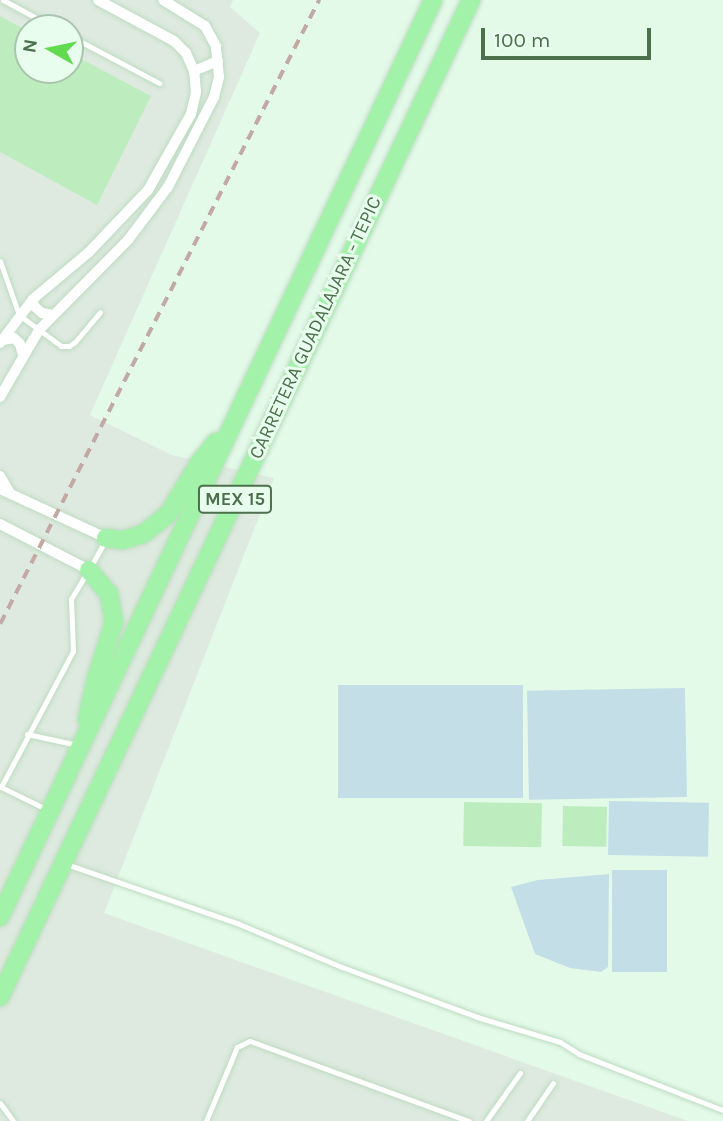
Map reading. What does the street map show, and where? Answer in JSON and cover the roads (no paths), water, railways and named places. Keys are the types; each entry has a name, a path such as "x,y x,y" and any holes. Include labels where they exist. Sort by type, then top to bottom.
{"highway":[{"name":"CARRETERA GUADALAJARA - TEPIC","path":"0,917 12,885 51,811 433,0"},
{"name":"CARRETERA GUADALAJARA - TEPIC","path":"0,998 471,0"},
{"path":"106,538 123,540 144,534 169,513 199,463 231,427"},
{"path":"83,741 88,707 114,622 109,594 89,570"}],"street":[{"path":"1,341 33,299 89,252 148,190 191,114 196,92 194,71 186,52 174,41 98,0"},
{"path":"0,397 23,355 52,315 128,240 168,187 214,97 218,61 215,46 205,26 163,0"},
{"path":"194,71 218,61"},
{"path":"33,299 34,306 42,313 52,315"},
{"path":"1,341 14,338 20,344 23,355"},
{"path":"0,476 5,491 106,538"},
{"path":"0,524 89,570"}],"lane":[{"path":"3,0 29,14"},
{"path":"84,43 159,83"},
{"path":"0,263 19,315 61,346 69,346 100,312"},
{"path":"51,811 1,788 27,734 73,651 71,600 106,538"},
{"path":"27,734 83,741"},
{"path":"63,863 239,924 342,967 478,1017 545,1036 579,1054 723,1110"},
{"path":"206,1121 237,1047 250,1041 469,1121"},
{"path":"486,1121 520,1073"},
{"path":"527,1121 553,1083"},
{"path":"0,1103 13,1121"}],"railway":[{"path":"0,624 319,0"}]}
